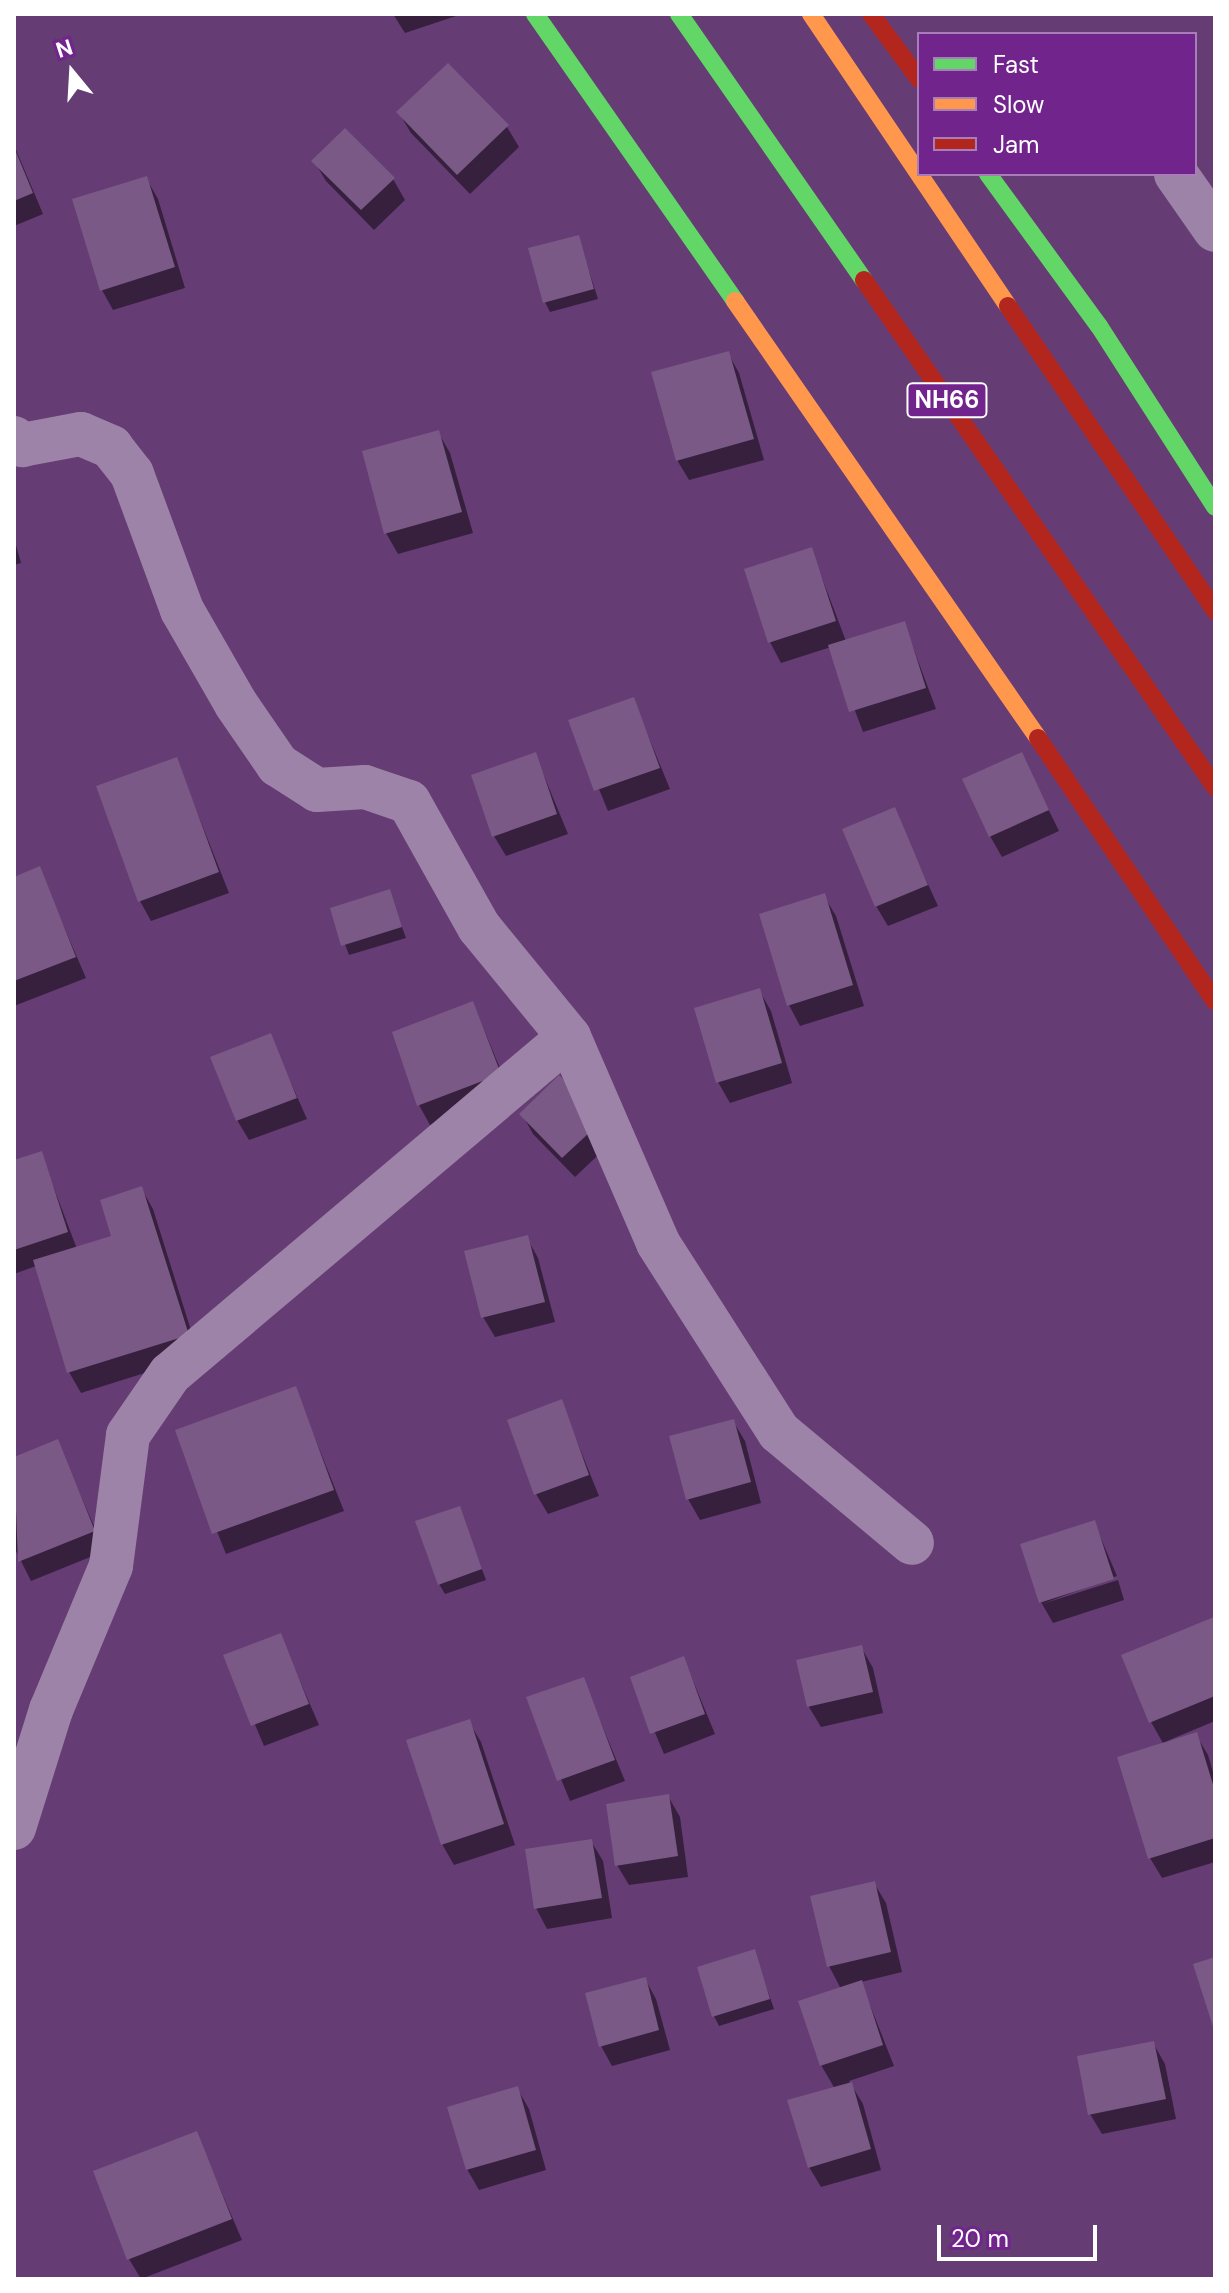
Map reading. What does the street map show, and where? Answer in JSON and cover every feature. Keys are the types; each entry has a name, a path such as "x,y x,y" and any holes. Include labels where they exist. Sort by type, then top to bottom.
{"main road":[{"path":"535,14 964,628 1215,1001"},
{"name":"NH66","path":"679,14 1215,787"},
{"path":"811,14 917,171"},
{"path":"871,14 917,76"},
{"path":"921,176 1215,611"},
{"path":"989,176 1099,326 1215,507"}],"street":[{"path":"1177,176 1215,230"},
{"path":"14,438 22,445 81,434 111,447 132,474 182,610 236,704 278,765 317,790 365,787 409,802 479,927 569,1037 658,1243 779,1432 912,1543"},
{"path":"14,1828 51,1710 111,1566 128,1435 170,1374 569,1037"}],"building":[{"path":"448,63 509,125 457,175 396,112"},
{"path":"345,128 395,178 361,210 311,161"},
{"path":"14,147 33,193 14,201"},
{"path":"147,176 175,267 100,291 72,199"},
{"path":"579,235 594,289 543,303 528,248"},
{"path":"729,351 754,439 676,461 651,372"},
{"path":"439,430 462,512 384,534 362,451"},
{"path":"812,547 836,621 768,643 744,569"},
{"path":"905,621 926,688 849,712 828,645"},
{"path":"634,697 660,768 594,791 568,720"},
{"path":"536,752 557,814 492,837 471,775"},
{"path":"1022,752 1049,810 989,837 962,779"},
{"path":"177,757 219,872 138,902 96,786"},
{"path":"895,807 928,885 875,907 842,829"},
{"path":"40,866 76,957 14,981 14,877"},
{"path":"390,889 402,927 341,946 330,908"},
{"path":"825,893 853,985 787,1006 759,914"},
{"path":"760,988 782,1063 716,1083 694,1008"},
{"path":"473,1001 501,1074 417,1106 392,1032"},
{"path":"271,1033 297,1098 236,1121 210,1057"},
{"path":"559,1075 603,1120 562,1158 519,1114"},
{"path":"42,1151 68,1232 14,1250 14,1160"},
{"path":"142,1186 189,1335 67,1373 33,1260 111,1236 100,1200"},
{"path":"528,1235 545,1302 481,1318 464,1251"},
{"path":"296,1386 334,1490 212,1534 175,1430"},
{"path":"562,1399 589,1475 534,1495 507,1420"},
{"path":"734,1419 751,1482 686,1500 669,1436"},
{"path":"58,1439 95,1531 18,1562 14,1457"},
{"path":"460,1506 482,1569 438,1585 415,1521"},
{"path":"1095,1520 1114,1579 1039,1603 1020,1544"},
{"path":"1214,1617 1215,1696 1149,1723 1121,1655"},
{"path":"281,1633 309,1704 251,1726 223,1655"},
{"path":"862,1645 873,1692 807,1707 796,1660"},
{"path":"684,1656 705,1714 650,1734 630,1677"},
{"path":"584,1677 615,1760 557,1781 526,1697"},
{"path":"470,1719 504,1824 441,1845 406,1740"},
{"path":"1197,1732 1215,1791 1215,1838 1148,1859 1117,1757"},
{"path":"669,1794 678,1856 615,1866 606,1804"},
{"path":"592,1839 602,1898 534,1909 525,1849"},
{"path":"875,1881 891,1952 827,1967 810,1896"},
{"path":"755,1949 770,1999 712,2017 697,1967"},
{"path":"1215,1957 1215,2030 1214,2030 1193,1964"},
{"path":"646,1977 659,2030 599,2047 585,1993"},
{"path":"862,1980 883,2045 820,2066 798,2001"},
{"path":"1154,2041 1166,2099 1088,2115 1077,2056"},
{"path":"852,2082 871,2149 808,2168 787,2100"},
{"path":"518,2086 536,2150 466,2170 447,2107"},
{"path":"197,2131 232,2219 127,2260 93,2171"}],"traffic: fast":[{"path":"535,14 735,301"},
{"path":"679,14 864,280"},
{"path":"989,176 1099,326 1215,507"}],"traffic: slow":[{"path":"811,14 917,171"},
{"path":"920,176 1008,306"},
{"path":"735,301 1038,738"}],"traffic: jam":[{"path":"871,14 917,76"},
{"path":"864,280 1215,787"},
{"path":"1008,306 1215,611"},
{"path":"1038,738 1215,1001"}]}
